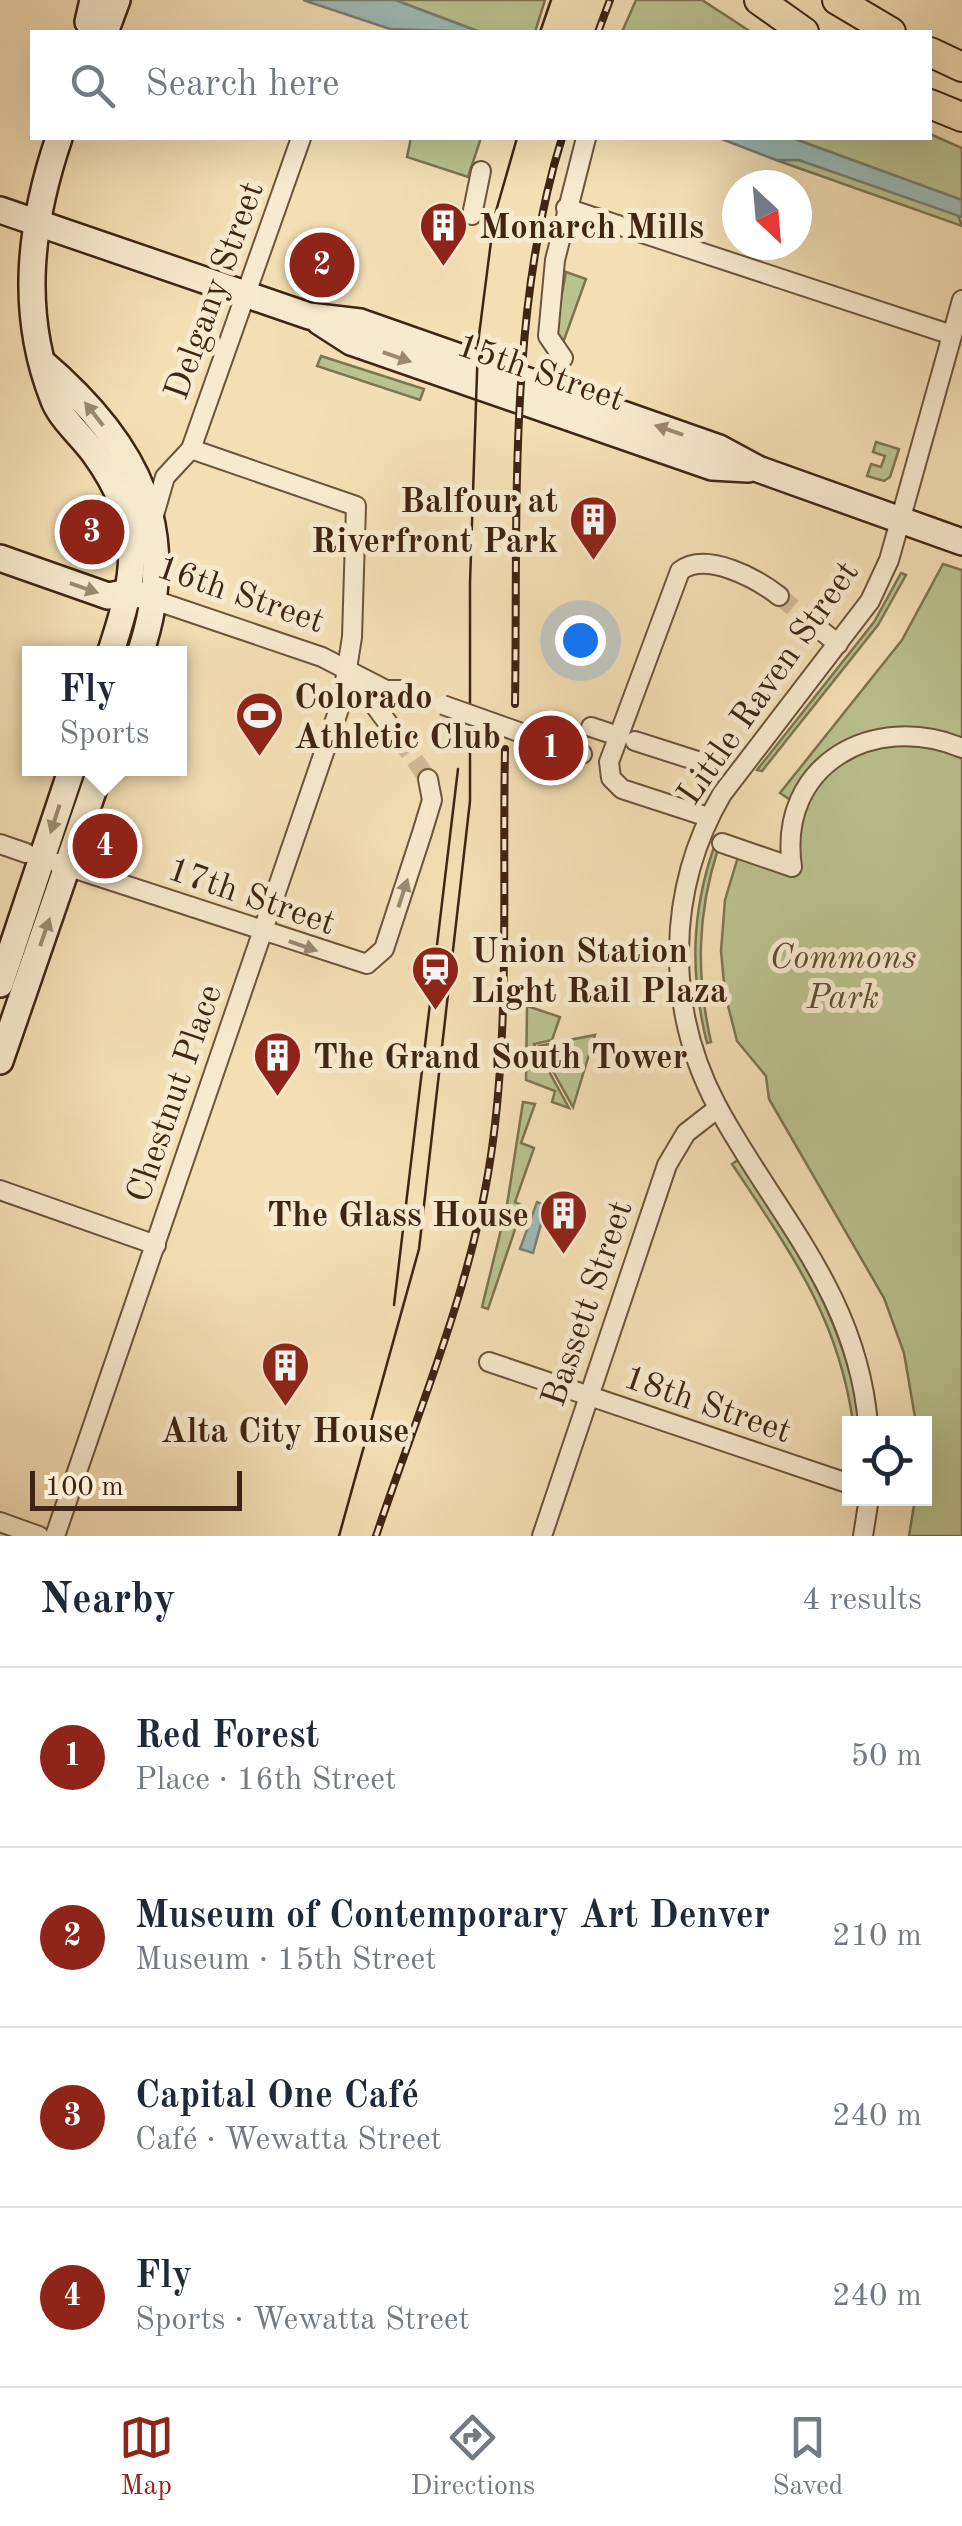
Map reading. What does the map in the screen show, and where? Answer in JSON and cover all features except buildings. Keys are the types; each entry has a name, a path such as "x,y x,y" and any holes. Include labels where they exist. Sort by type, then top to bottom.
{"main road":[{"path":"758,0 801,30"},
{"path":"851,12 887,30"},
{"path":"932,53 962,67"},
{"path":"932,105 962,118"}],"street":[{"path":"93,0 88,22 93,30"},
{"path":"98,30 107,26 118,0"},
{"path":"58,140 34,222 32,313 54,402 110,476 128,517 134,562 112,646"},
{"name":"Delgany Street","path":"154,527 160,487 186,455 301,140"},
{"path":"563,358 548,336 566,208 585,140"},
{"path":"472,215 481,171"},
{"path":"566,208 952,335"},
{"name":"15th Street","path":"0,210 309,316 351,342 712,467 758,469 962,542"},
{"name":"Little Raven Street","path":"867,1416 858,1359 839,1305 718,1108 700,1069 686,1023 678,970 682,902 708,818 748,756 870,601 900,520 962,300"},
{"path":"42,362 75,390 125,457 140,484 158,554 154,600 142,646"},
{"path":"125,457 148,470 165,469 186,455"},
{"name":"Chestnut Place","path":"55,1536 348,670 356,506 186,455"},
{"name":"16th Street","path":"0,558 108,596 128,592 154,600 348,670 386,690 400,690"},
{"path":"708,818 630,793 612,778 609,762 680,571 706,563 758,580 779,596"},
{"path":"808,619 838,644"},
{"path":"348,670 399,738"},
{"path":"443,705 532,736"},
{"path":"722,842 792,867 790,834 800,797 825,765 845,751 878,738 907,735 962,748"},
{"path":"635,741 710,765"},
{"path":"0,984 34,855 69,776"},
{"path":"0,1061 97,776"},
{"name":"17th Street","path":"0,844 357,964 373,962 382,953 430,786"},
{"name":"Bassett Street","path":"542,1536 670,1158 686,1133 718,1108"},
{"path":"0,1190 156,1246"},
{"name":"18th Street","path":"489,1362 842,1481"},
{"path":"863,1536 868,1506"},
{"path":"0,1522 39,1536"}],"green space":[{"path":"395,0 545,0 536,30 475,30"},
{"path":"636,0 702,0 748,30 623,30"},
{"path":"932,135 962,148 962,200 797,140 932,140"},
{"path":"411,140 480,140 468,177 407,157"},
{"path":"776,160 799,160 958,215 962,226 812,170"},
{"path":"566,272 586,279 564,340 554,336"},
{"path":"321,356 424,389 420,400 317,366"},
{"path":"876,442 899,449 890,477 884,481 867,476 871,464 881,467 885,456 873,452"},
{"name":"Commons Park","path":"943,564 962,570 962,1536 909,1536 914,1506 932,1506 932,1416 915,1416 904,1353 884,1298 769,1099 766,1076 737,1041 725,994 721,951 725,900 738,857 790,869 795,803 780,793 902,640"},
{"path":"901,573 906,575 878,625 762,771 757,770 874,622"},
{"path":"714,847 718,849 706,897 701,945 711,1042 707,1043 698,993 696,945 701,896"},
{"path":"527,1006 560,1017 552,1040 534,1044 569,1108 552,1102 555,1091 526,1080"},
{"path":"595,1035 573,1107 539,1046"},
{"path":"523,1102 535,1104 521,1143 534,1148 515,1202 523,1206 488,1309 482,1307 507,1205"},
{"path":"738,1160 815,1285 843,1350 859,1416 852,1416 836,1350 809,1286 732,1164"}],"water":[{"path":"303,0 395,0 475,30 390,29"},
{"path":"724,140 797,140 962,200 962,217 799,160 776,160"},
{"path":"537,1202 558,1210 554,1222 543,1217 533,1253 520,1249"}],"tunnel":[{"path":"779,596 807,619"},
{"path":"399,738 428,779"}],"tram line":[{"path":"541,30 551,0"},
{"path":"339,1536 419,1249 470,801 470,583 478,343 494,218 516,140"},
{"path":"394,1305 458,769"}],"railway":[{"path":"599,30 610,0"},
{"path":"515,704 517,490 524,345 544,205 561,140"},
{"path":"376,1536 454,1312 488,1174 503,1016 505,749"}],"place":[{"name":"Museum of Contemporary Art Denver","path":"322,265"},
{"name":"Monarch Mills","path":"444,268"},
{"name":"Capital One Café","path":"92,532"},
{"name":"Balfour at Riverfront Park","path":"593,562"},
{"name":"Red Forest","path":"551,748"},
{"name":"Colorado Athletic Club","path":"259,758"},
{"name":"Fly","path":"105,846"},
{"name":"Union Station Light Rail Plaza","path":"436,1012"},
{"name":"The Grand South Tower","path":"278,1098"},
{"name":"The Glass House","path":"564,1256"},
{"name":"Alta City House","path":"285,1408"}]}
